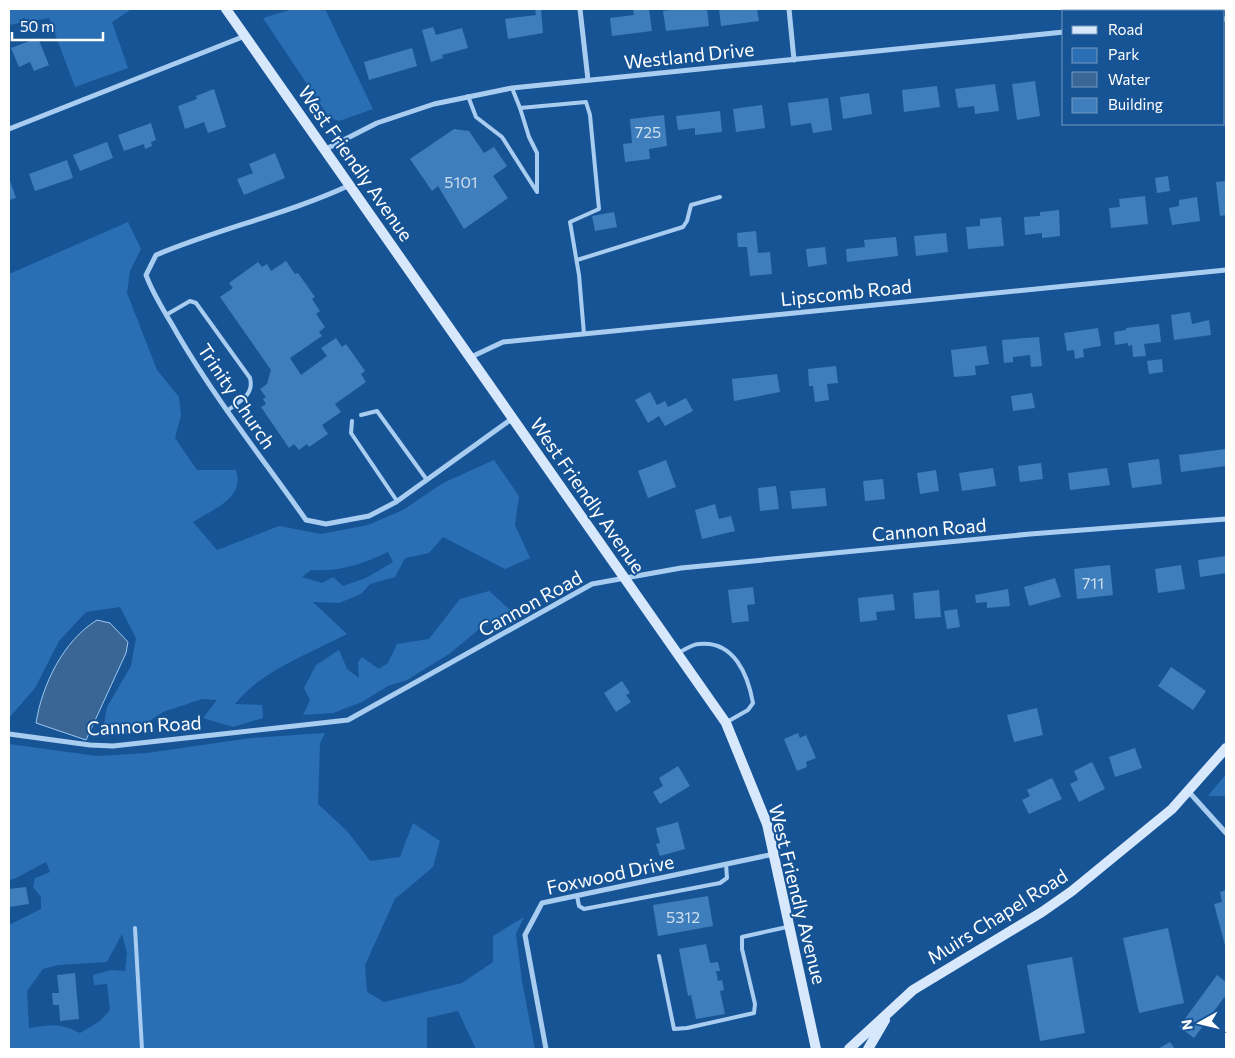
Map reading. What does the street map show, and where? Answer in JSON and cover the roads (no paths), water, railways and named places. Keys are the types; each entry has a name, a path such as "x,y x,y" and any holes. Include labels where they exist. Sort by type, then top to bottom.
{"main road":[{"name":"West Friendly Avenue","path":"226,9 351,184 726,723 767,824 816,1049"},
{"name":"Muirs Chapel Road","path":"849,1049 890,1010 932,977 1042,912 1072,891 1172,810 1226,748"},
{"path":"868,1049 890,1010"}],"street":[{"path":"580,9 588,80"},
{"path":"789,9 794,60"},
{"name":"Westland Drive","path":"326,149 376,123 468,96 512,88 1062,32"},
{"path":"9,130 245,36"},
{"name":"Trinity Church","path":"351,184 324,197 184,243 156,255 146,275 153,294 227,411 306,520 326,524 369,516 397,501 514,418"},
{"name":"Lipscomb Road","path":"471,357 503,342 1226,270"},
{"name":"Cannon Road","path":"9,734 90,746 113,746 348,720 518,627 592,584 681,568 1030,534 1226,519"},
{"path":"1189,792 1226,833"},
{"name":"Foxwood Drive","path":"546,1049 525,935 533,916 542,903 774,854"}],"lane":[{"path":"468,96 476,117 502,136 536,192 537,153 528,137 512,88"},
{"path":"520,108 586,102 590,115 599,209 570,222 577,260 584,334"},
{"path":"577,260 683,227 687,222 691,205 720,197"},
{"path":"166,314 190,301 196,302 250,378 252,386 250,392 227,411"},
{"path":"360,415 377,411 427,480"},
{"path":"352,421 351,433 397,501"},
{"path":"677,653 698,644 710,644 722,647 731,652 735,657 751,692 753,704 748,710 726,723"},
{"path":"577,896 579,906 584,909 720,883 727,878 726,864"},
{"path":"659,956 674,1029 687,1028 754,1012 755,1004 742,937 790,926"},
{"path":"135,928 142,1049"}],"water":[{"path":"97,620 110,623 128,642 126,653 86,740 36,723 43,694 56,665 74,640"}]}
